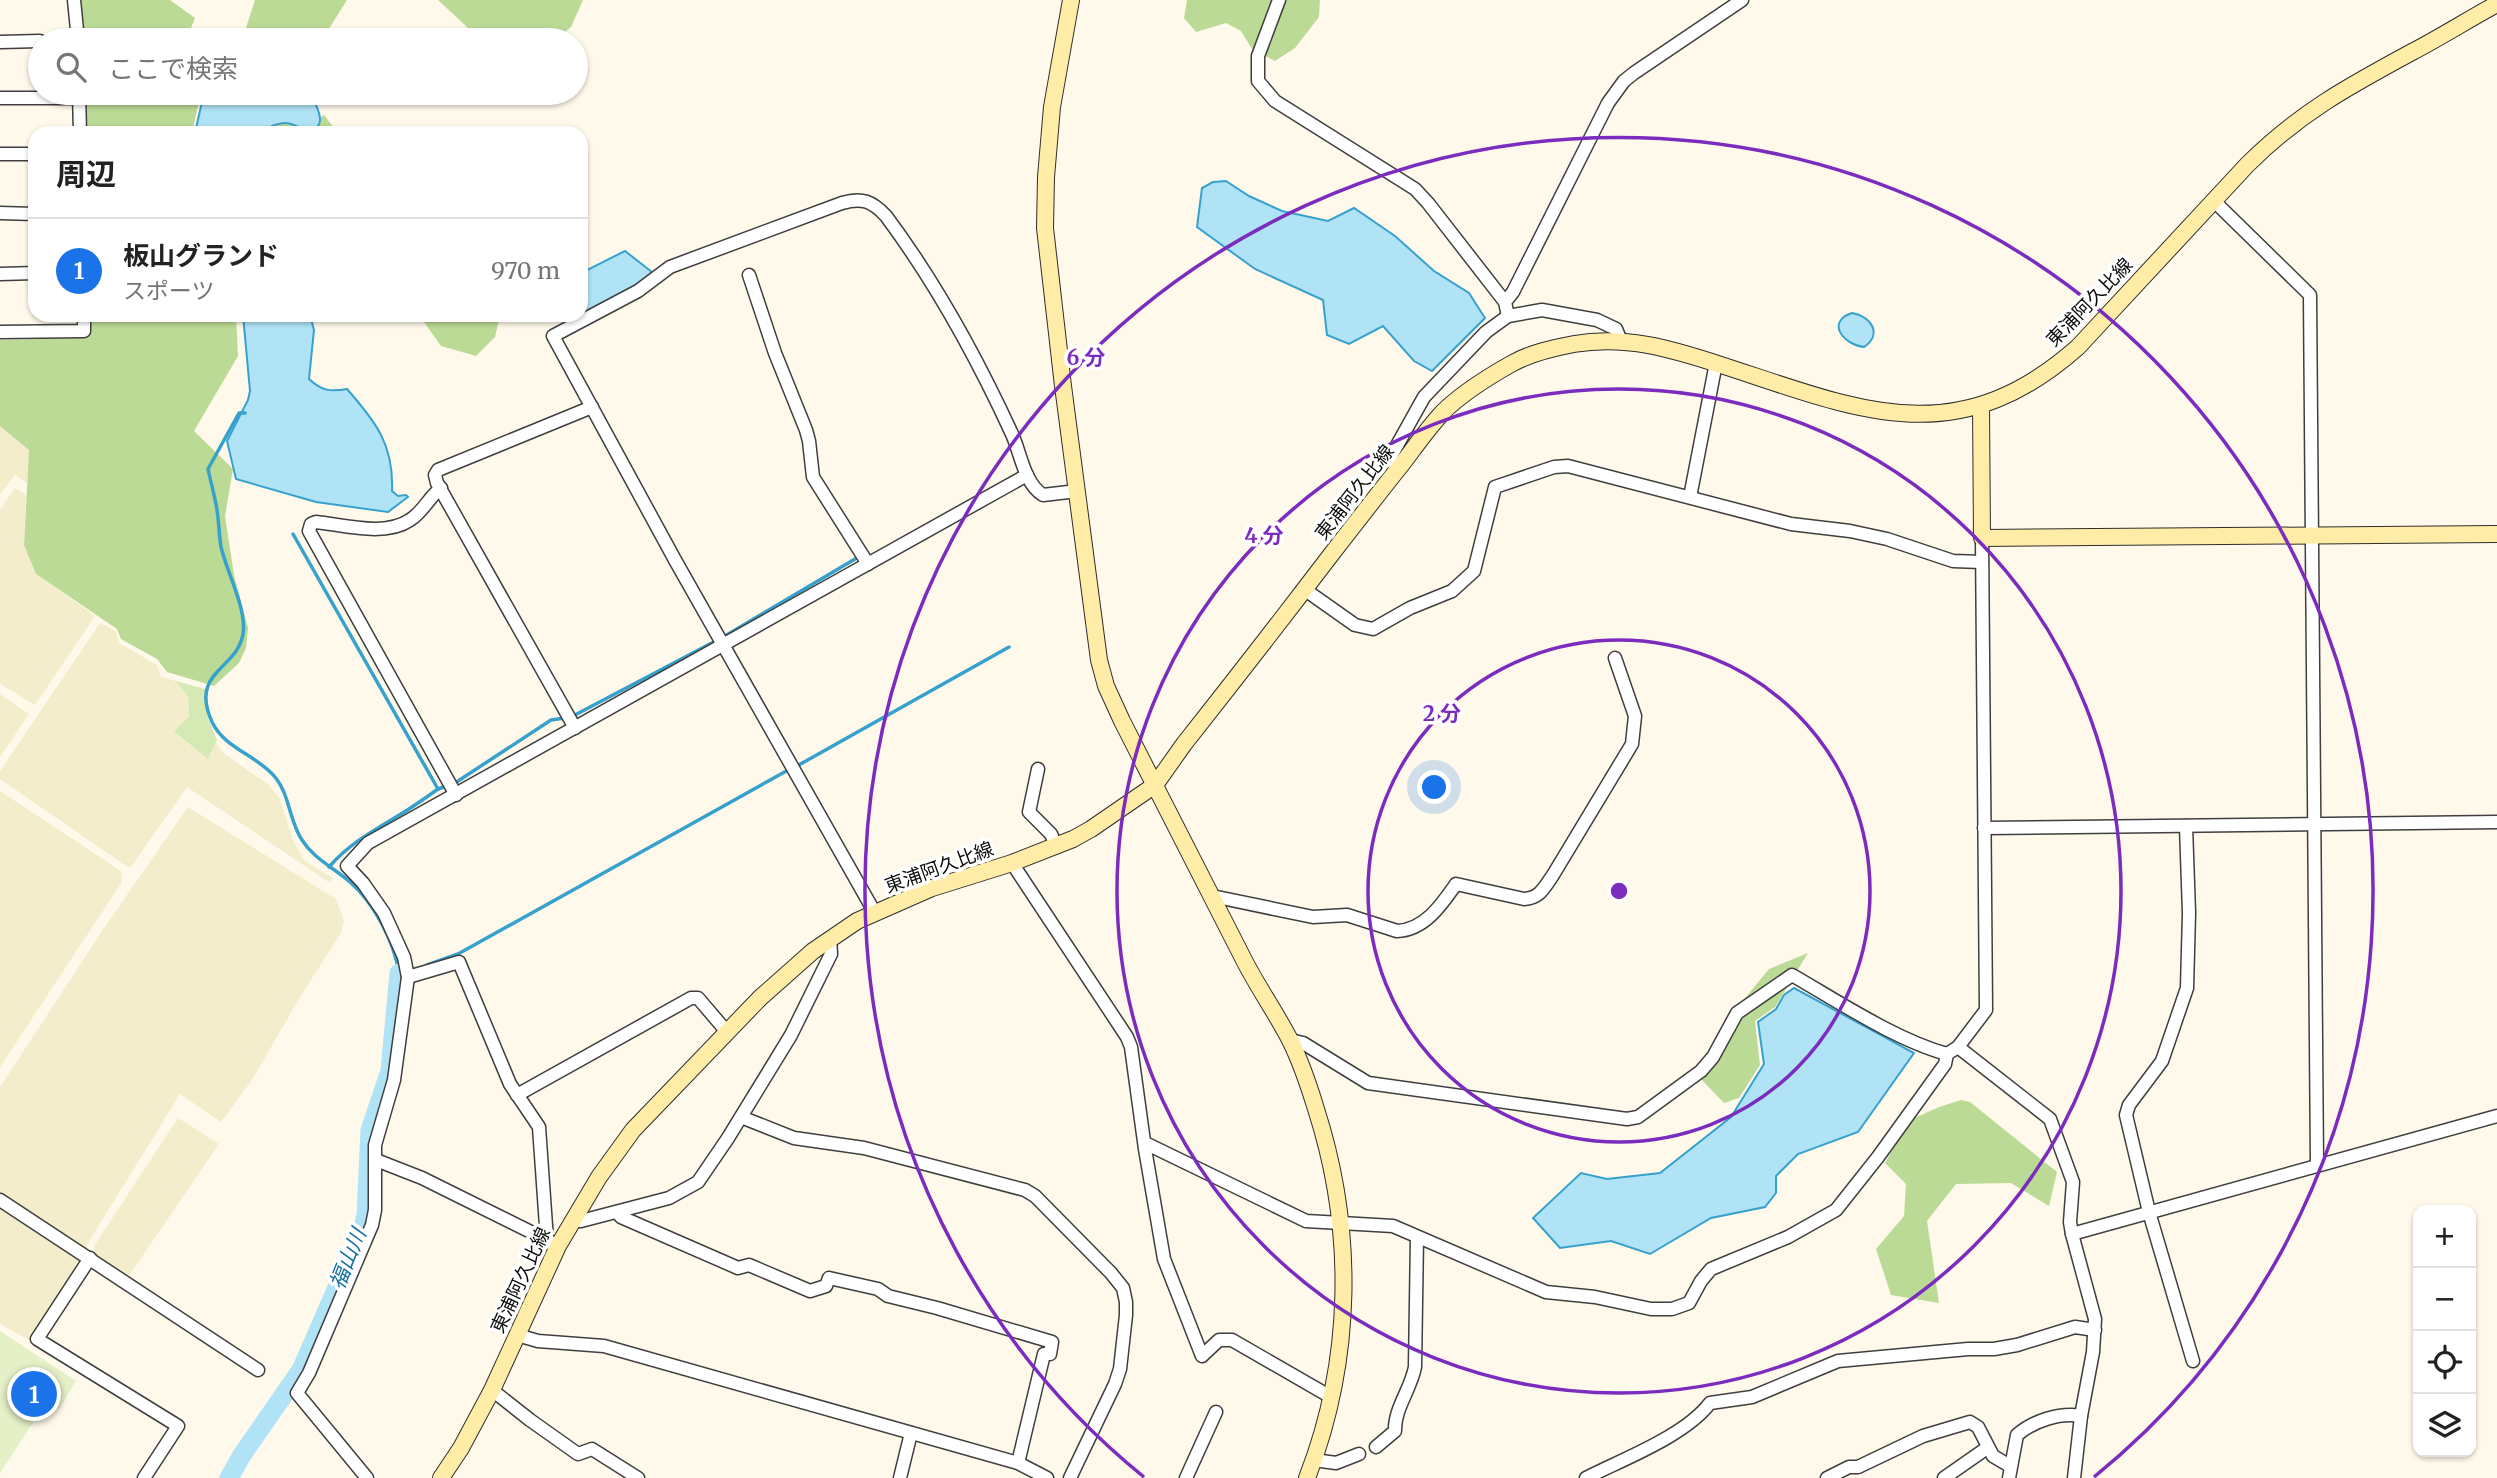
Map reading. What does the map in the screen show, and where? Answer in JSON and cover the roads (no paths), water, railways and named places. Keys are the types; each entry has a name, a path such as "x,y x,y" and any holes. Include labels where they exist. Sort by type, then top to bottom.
{"main road":[{"path":"1071,0 1051,116 1045,228 1099,660 1106,687 1117,710 1258,986 1290,1040 1307,1081 1331,1161 1340,1222 1345,1295 1338,1365 1307,1478"},
{"name":"東浦阿久比線","path":"441,1478 461,1448 492,1390 553,1243 573,1220 598,1177 633,1130 785,974 830,938 875,913 932,888 1056,846 1091,829 1156,785 1184,744 1398,468 1444,412 1461,397 1512,363 1562,346 1621,341 1663,347 1833,401 1885,413 1933,414 1980,405 2034,381 2078,347 2271,141 2302,116 2368,75 2497,4"},
{"path":"1980,405 1982,538 2497,534"}],"street":[{"path":"74,0 77,28"},
{"path":"1279,0 1258,56 1258,81 1275,101 1415,190 1429,204 1505,302 1508,316"},
{"path":"1505,302 1513,292 1608,103 1623,81 1742,0"},
{"path":"0,42 28,41"},
{"path":"0,98 28,97"},
{"path":"79,105 80,126"},
{"path":"0,154 28,154"},
{"path":"588,318 638,292 670,267 856,199 866,200 886,216 946,305 1013,437 1027,475 1036,490 1043,495 1077,491"},
{"path":"2214,201 2310,295 2317,1166"},
{"path":"0,213 28,214"},
{"path":"0,274 28,273"},
{"path":"749,275 775,352 806,430 813,477 868,564"},
{"path":"1398,468 1390,458 1424,397 1486,332 1508,316 1542,310 1597,320 1616,330 1621,341"},
{"path":"0,332 84,331 84,322"},
{"path":"580,322 553,336 875,913"},
{"path":"1690,497 1716,363"},
{"path":"575,728 437,484 435,475 438,470 592,407"},
{"path":"1304,589 1355,625 1373,629 1381,626 1410,608 1452,591 1474,571 1495,487 1554,467 1568,466 1791,524 1850,531 1887,539 1953,561 1982,562"},
{"path":"367,1478 297,1393 309,1373 372,1226 378,1131 394,1080 408,977 401,948 384,913 347,866 368,844 1027,475"},
{"path":"441,488 419,512 399,526 365,527 316,522 311,524 309,531 456,795"},
{"path":"1145,1143 1306,1221 1393,1226 1546,1292 1595,1297 1636,1308 1672,1310 1682,1307 1689,1303 1711,1269 1788,1237 1836,1210 1878,1157 1945,1064 1952,1050 1986,1010 1982,538"},
{"path":"1213,896 1313,917 1347,915 1397,931 1405,931 1433,914 1456,884 1524,899 1535,897 1553,875 1632,744 1635,716 1615,658"},
{"path":"1038,769 1029,812 1051,834 1056,846"},
{"path":"1984,828 2497,822"},
{"path":"2186,825 2189,913 2187,988 2162,1062 2127,1109 2149,1212 2193,1361"},
{"path":"1012,863 1128,1037 1164,1259 1202,1356 1219,1340 1232,1340 1331,1397"},
{"path":"573,1220 581,1221 669,1198 690,1188 704,1174 777,1061 831,954 830,938"},
{"path":"408,977 458,962 510,1084 539,1127 553,1243"},
{"path":"1290,1040 1303,1043 1368,1083 1627,1119 1638,1117 1701,1071 1713,1057 1737,1013 1793,975 1928,1049 1952,1050 2050,1119 2073,1182 2070,1222 2091,1302 2095,1330 2074,1478"},
{"path":"517,1095 691,998 698,998 727,1032"},
{"path":"2072,1234 2497,1116"},
{"path":"741,1117 794,1138 864,1148 1025,1190 1035,1196 1111,1273 1122,1288 1126,1302 1120,1369 1070,1478"},
{"path":"376,1160 422,1178 553,1243"},
{"path":"0,1200 258,1370"},
{"path":"617,1212 621,1217 738,1268 749,1265 810,1291 826,1286 829,1278 878,1289 888,1296 1052,1342 1050,1354 1044,1354 1018,1464"},
{"path":"1376,1447 1395,1431 1395,1419 1413,1380 1417,1237"},
{"path":"90,1258 37,1339 178,1426 144,1478"},
{"path":"1586,1478 1673,1434 1699,1418 1710,1403 1752,1397 1838,1361 1994,1349 2017,1345 2075,1327 2095,1330"},
{"path":"517,1335 538,1341 604,1346 1018,1464 1047,1478"},
{"path":"492,1390 578,1454 592,1449 639,1478"},
{"path":"1186,1478 1216,1412"},
{"path":"2010,1472 2017,1435 2020,1432 2038,1421 2081,1416"},
{"path":"1827,1478 1849,1467 1858,1467 1923,1436 1970,1422 1978,1427 1993,1456 2010,1472"},
{"path":"901,1478 911,1433"},
{"path":"1944,1478 1987,1448"},
{"path":"1314,1460 1336,1463 1359,1454"}],"water":[{"path":"315,105 320,119 318,126 298,126 290,123 272,126 197,126 201,106"},
{"path":"1226,181 1249,196 1282,211 1328,221 1354,208 1395,236 1434,271 1469,293 1485,318 1432,371 1414,361 1383,326 1349,344 1327,335 1323,300 1255,269 1197,227 1202,188 1213,182"},
{"path":"625,251 652,272 623,294 588,313 588,270"},
{"path":"1852,313 1865,318 1874,331 1870,342 1864,347 1850,342 1840,333 1840,322"},
{"path":"244,322 312,322 314,330 309,379 326,390 347,389 381,435 390,460 392,491 398,496 408,497 388,512 316,502 236,479 227,441 250,391"},
{"path":"1794,988 1914,1053 1858,1132 1798,1154 1776,1176 1776,1193 1765,1207 1711,1218 1650,1254 1611,1241 1560,1248 1533,1218 1581,1173 1607,1179 1660,1173 1731,1117 1764,1064 1758,1022 1776,1009 1784,995"}],"waterway":[{"path":"245,413 239,413 208,469 217,510 221,547 239,602 243,634 232,656 210,681 206,692 206,705 212,722 225,739 268,769 280,784 294,825 307,847 350,882 367,901 388,936 399,973 403,972"},
{"path":"293,534 438,789 360,839 329,867"},
{"path":"573,716 725,636 855,559"},
{"path":"797,766 1009,647"},
{"path":"438,789 455,783 551,720 565,718"},
{"path":"427,965 458,954 790,769"},
{"name":"福山川","path":"229,1478 301,1370 363,1228 370,1130 390,1071 399,973"}],"place":[{"name":"板山グランド","path":"34,1394"}]}
